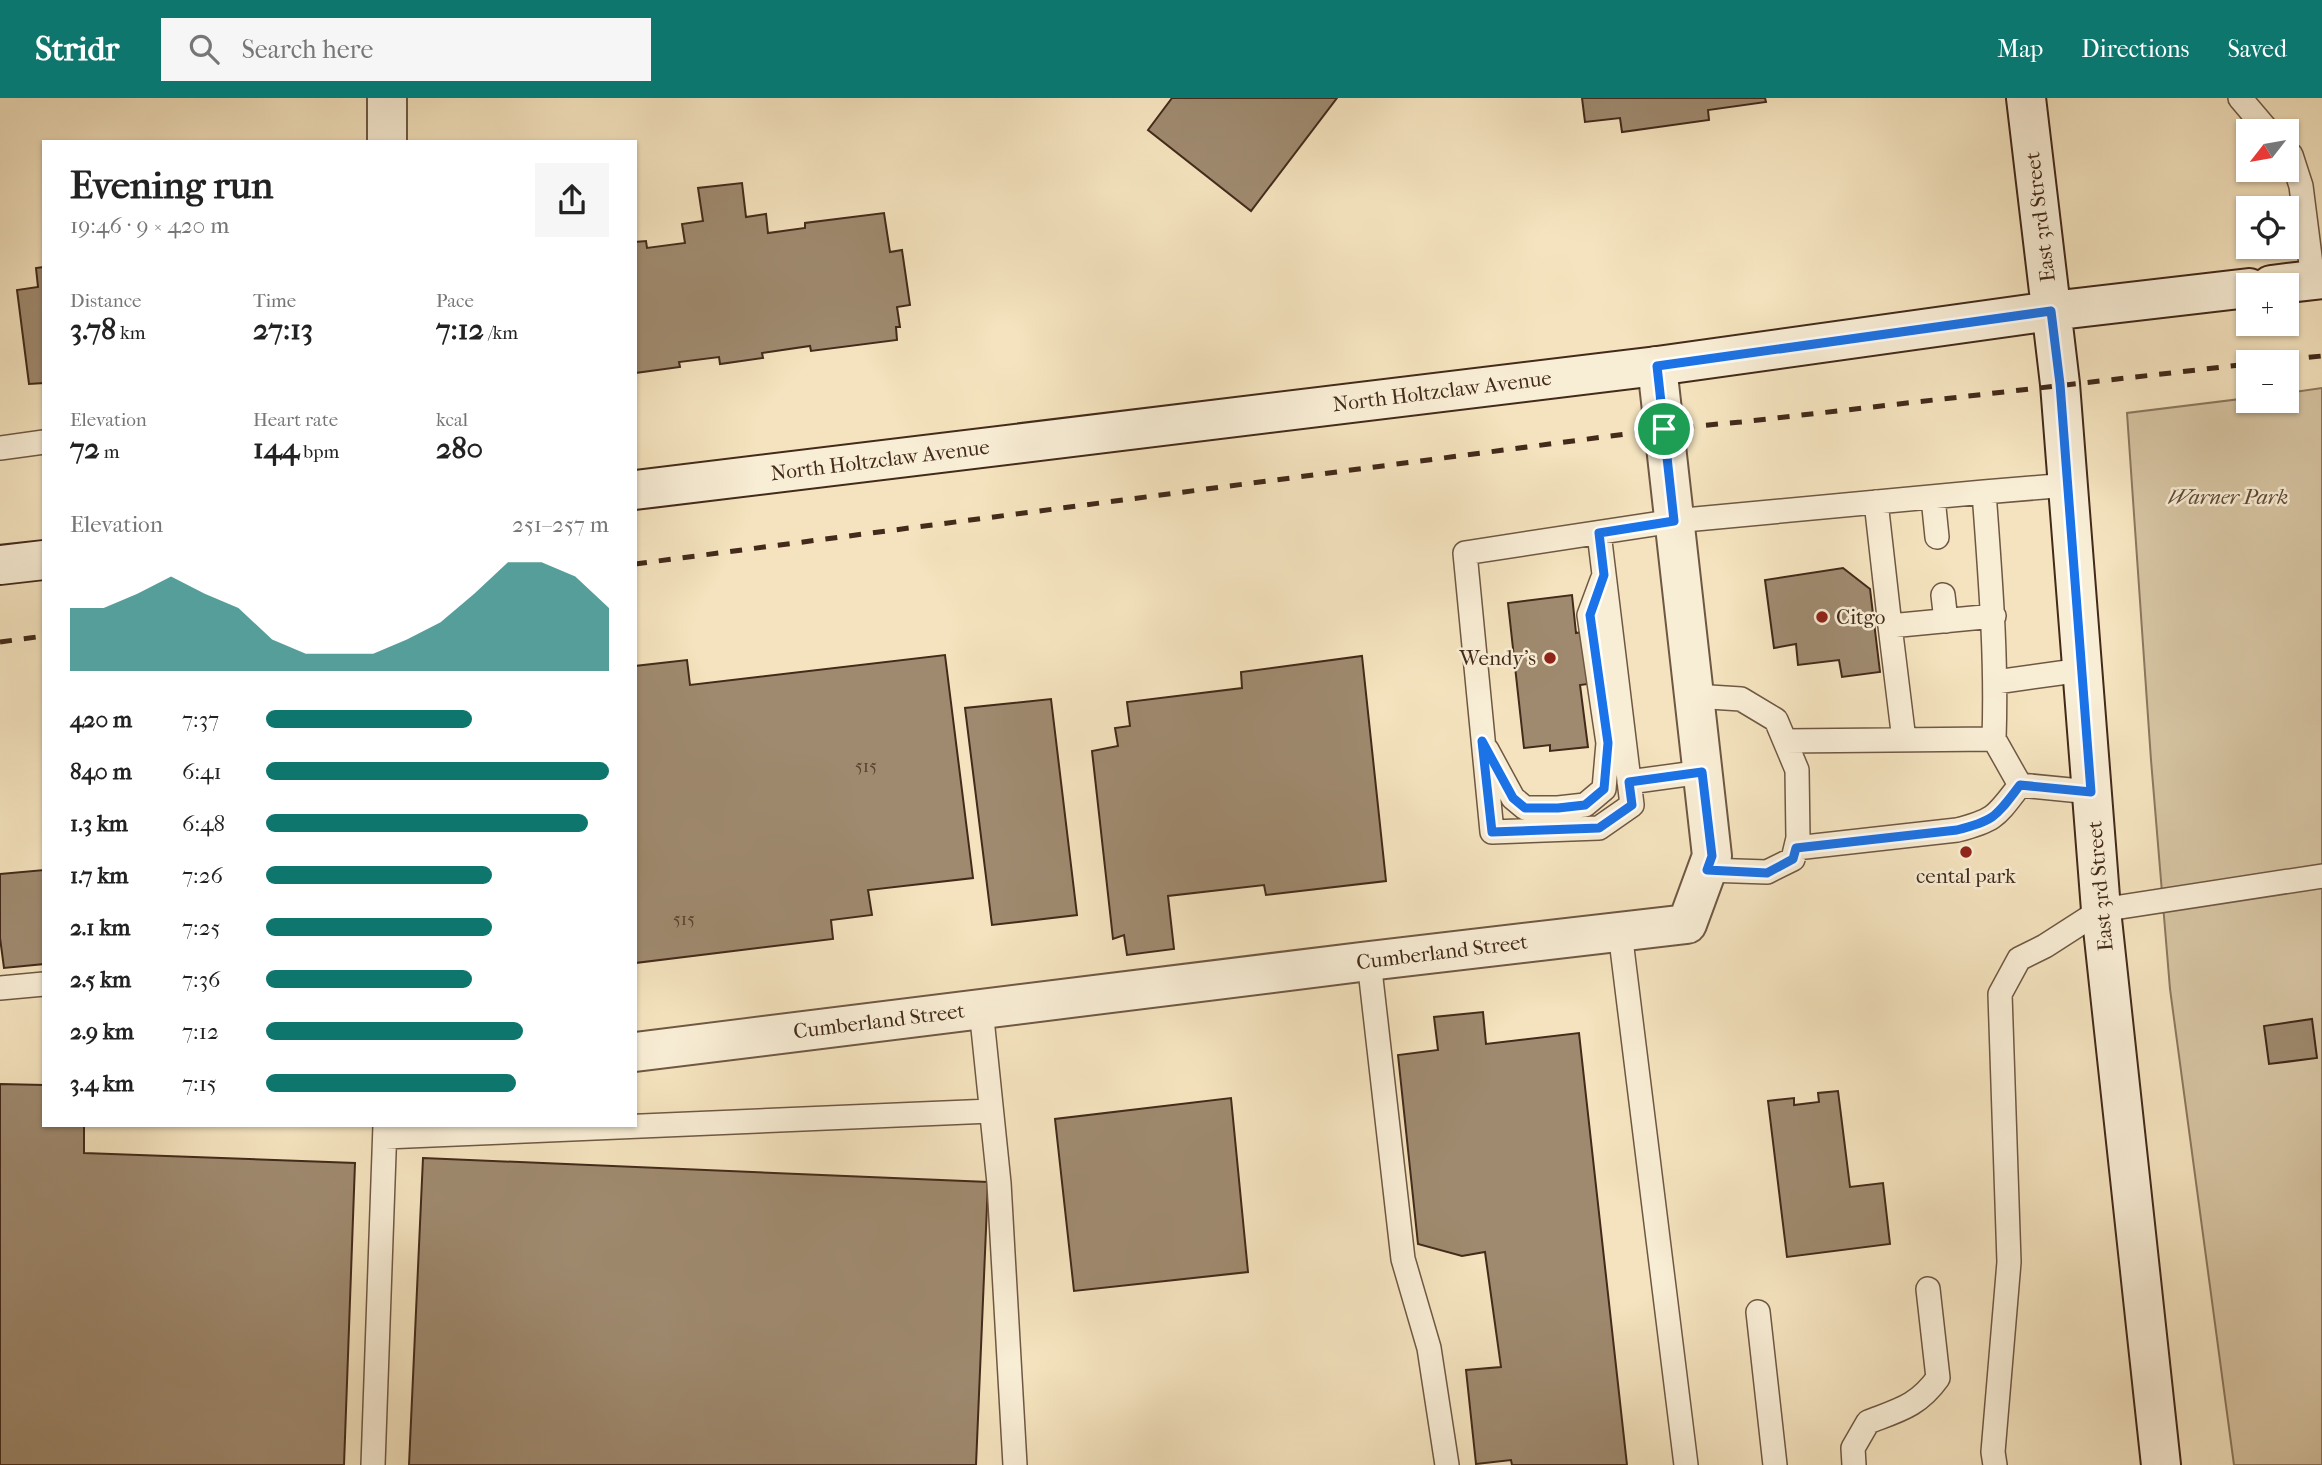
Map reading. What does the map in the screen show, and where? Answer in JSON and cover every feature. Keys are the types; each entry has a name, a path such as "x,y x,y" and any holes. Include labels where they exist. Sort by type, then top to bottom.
{"main road":[{"path":"387,98 387,140"},
{"name":"East 3rd Street","path":"2026,98 2068,485 2101,910 2161,1465"},
{"path":"2299,282 2317,280"},
{"name":"North Holtzclaw Avenue","path":"637,490 1657,366 2051,311 2236,290"},
{"name":"Cumberland Street","path":"637,1052 1688,924 1712,856 1657,366"},
{"path":"0,565 42,560"}],"lane":[{"path":"2240,98 2258,119"},
{"path":"2300,182 2317,280"},
{"path":"0,448 42,443"},
{"path":"1599,533 1632,805 1599,828 1492,832 1465,553 1674,521 2068,485"},
{"path":"1984,492 1994,616 1994,739 2020,785"},
{"path":"1933,498 1937,537"},
{"path":"1877,502 1904,740"},
{"path":"1482,741 1513,798 1525,808 1585,805 1604,789 1608,743 1590,615 1604,575"},
{"path":"1943,595 1946,621"},
{"path":"1890,626 1994,616"},
{"path":"1996,682 2082,670"},
{"path":"1694,696 1741,699 1776,720 1797,770 1798,838 1793,859 1767,873 1707,870"},
{"path":"1784,741 1994,739"},
{"path":"1629,782 1702,772"},
{"path":"2020,785 2091,792"},
{"path":"1796,848 1957,830 1978,825 1994,818 2020,785"},
{"path":"1995,1465 1993,1452 2008,1262 2000,994 2019,959 2045,946 2101,910 2322,876"},
{"path":"1620,932 1686,1465"},
{"path":"1369,961 1403,1259 1429,1348 1447,1465"},
{"path":"0,988 42,984"},
{"path":"981,1009 999,1182 1015,1465"},
{"path":"637,1123 991,1111"},
{"path":"373,1465 385,1131 506,1127"},
{"path":"1854,1465 1853,1448 1868,1422 1902,1409 1926,1395 1938,1378 1928,1289"},
{"path":"1758,1312 1775,1465"}],"green space":[{"name":"Warner Park","path":"2322,388 2322,1465 2234,1465 2170,989 2127,413 2236,400 2236,413 2299,413 2299,391"}],"building":[{"path":"1172,98 1337,98 1251,211 1148,130"},
{"path":"1582,98 1765,98 1766,102 1708,110 1709,120 1622,132 1620,118 1585,122"},
{"path":"742,183 746,217 766,214 768,233 805,228 805,223 884,213 890,252 902,250 910,305 897,307 900,327 896,327 897,340 811,351 810,346 762,353 763,358 720,364 719,357 679,362 680,367 637,373 637,242 646,241 647,248 685,243 682,224 703,221 698,188"},
{"path":"42,267 42,383 29,384 17,290 38,287 36,268"},
{"name":"Citgo","path":"1843,568 1870,589 1880,672 1842,677 1839,660 1798,665 1796,644 1774,648 1765,580"},
{"name":"Wendy's","path":"1572,595 1576,633 1582,632 1588,684 1580,685 1588,747 1550,751 1550,745 1524,748 1508,603"},
{"path":"945,655 973,878 868,890 872,915 831,920 833,939 637,963 637,666 687,660 690,685"},
{"path":"1362,656 1386,881 1266,895 1264,885 1168,896 1174,949 1127,955 1124,935 1113,939 1092,751 1118,746 1115,728 1130,726 1127,702 1242,688 1241,672"},
{"path":"1051,699 1077,915 992,925 965,708"},
{"path":"42,870 42,964 4,968 0,938 0,874"},
{"path":"1483,1012 1486,1044 1579,1033 1627,1465 1512,1465 1511,1460 1476,1464 1466,1370 1501,1367 1485,1252 1462,1256 1418,1244 1398,1055 1438,1050 1434,1017"},
{"path":"2312,1019 2317,1058 2269,1064 2264,1026"},
{"path":"0,1084 42,1085 42,1127 84,1127 84,1153 355,1163 344,1465 0,1465"},
{"path":"1838,1091 1850,1187 1883,1183 1890,1244 1787,1257 1768,1101 1794,1098 1794,1105 1819,1102 1818,1093"},
{"path":"1231,1098 1248,1272 1074,1291 1055,1119"},
{"path":"423,1158 988,1182 976,1465 409,1465"}],"railway":[{"path":"2299,358 2322,356"},
{"path":"637,564 1664,429 2236,365"},
{"path":"0,642 42,636"}],"place":[{"name":"Citgo","path":"1822,617"},
{"name":"Wendy's","path":"1550,658"},
{"name":"cental park","path":"1966,852"}],"route":[{"path":"2051,311 2060,384 2091,792 2020,785 1994,818 1978,825 1957,830 1796,848 1793,859 1767,873 1707,870 1712,856 1702,772 1629,782 1632,805 1599,828 1492,832 1482,741 1513,798 1525,808 1585,805 1604,789 1608,743 1590,615 1604,575 1599,533 1674,521 1664,429 1657,366 2051,311"}]}
